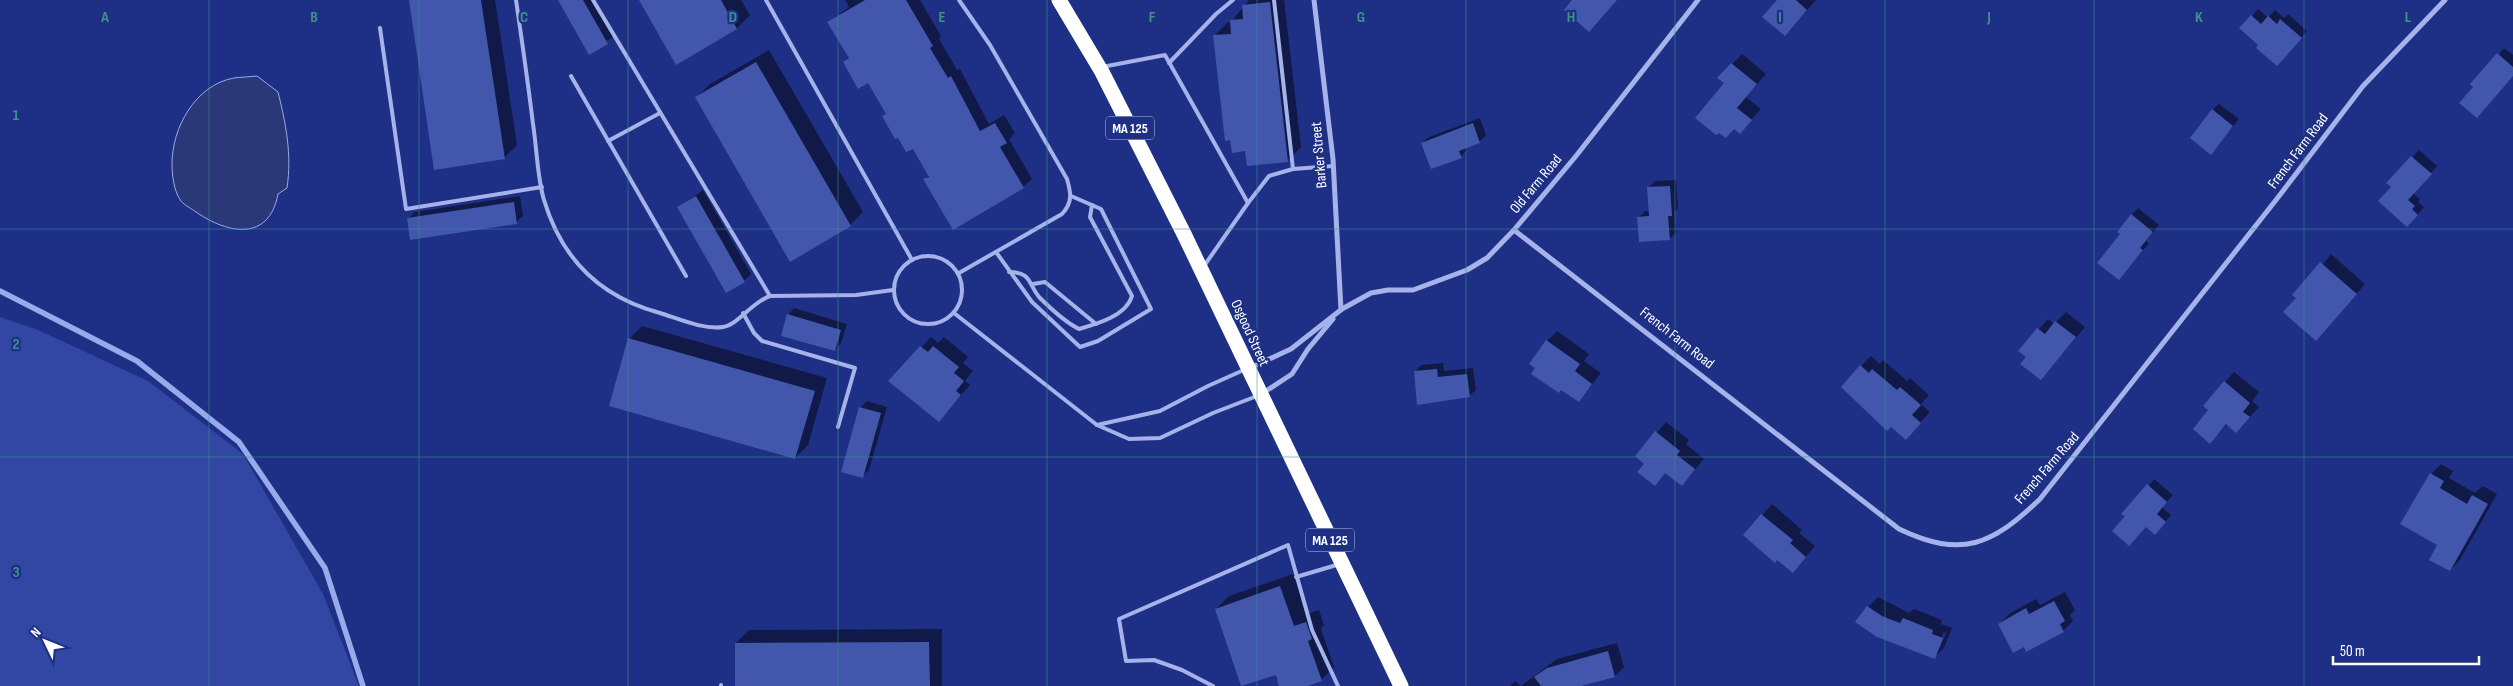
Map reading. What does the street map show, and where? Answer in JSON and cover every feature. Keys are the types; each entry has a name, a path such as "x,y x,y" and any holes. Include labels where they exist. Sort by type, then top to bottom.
{"highway":[{"name":"Osgood Street","path":"1059,0 1099,67 1201,270 1259,395 1401,686"}],"street":[{"name":"Barker Street","path":"1314,0 1333,166 1342,309"},
{"name":"Old Farm Road","path":"1342,309 1372,293 1388,290 1413,290 1467,270 1487,258 1514,230 1576,156 1698,0"},
{"name":"French Farm Road","path":"1514,230 1660,341 1899,529 1926,542 1963,546 1984,540 2005,530 2040,499 2276,200 2363,86 2445,0"},
{"path":"1247,369 1291,349 1342,309"},
{"path":"1259,395 1292,374 1308,349 1342,309"}],"lane":[{"path":"516,0 544,199 569,254 592,280 617,298 648,310 707,326 724,327 734,323 760,299 770,296 856,295 893,290"},
{"path":"593,0 770,296"},
{"path":"766,0 912,260"},
{"path":"959,0 990,45 1067,179 1071,196 1070,204 1062,214 959,273"},
{"path":"1169,63 1216,14 1233,0"},
{"path":"1274,0 1292,169"},
{"path":"380,28 406,209 542,187"},
{"path":"1099,67 1165,55 1248,203"},
{"path":"571,76 686,276"},
{"path":"608,141 660,113"},
{"path":"1201,270 1269,176 1292,169 1333,166"},
{"path":"996,252 1032,302 1080,347 1098,340 1151,309 1101,209 1071,196"},
{"path":"1009,272 1019,272 1033,284 1038,295 1072,326 1078,329 1096,324 1121,312 1129,305 1132,296 1090,217 1092,205"},
{"path":"930,255 942,258 959,273 963,284 963,295 954,313 942,322 919,324 909,319 901,311 893,290 895,279 901,269 912,260 930,255"},
{"path":"1033,284 1045,282 1096,324"},
{"path":"743,313 754,333 762,341 855,368 838,427"},
{"path":"954,313 1097,425 1129,438 1160,438 1212,413 1259,395"},
{"path":"1097,425 1160,411 1208,386 1247,369"},
{"path":"1213,686 1182,670 1154,660 1126,661 1119,619 1288,545 1312,630 1338,686"},
{"path":"1296,577 1342,563"}],"shaded area":[{"path":"257,76 278,92 287,140 289,164 287,188 278,194 273,209 266,220 257,227 234,229 208,220 181,201 173,178 173,150 176,136 188,110 208,89 220,82 234,78"},
{"path":"0,317 38,330 148,381 243,454 323,594 359,686 0,686"}],"building":[{"path":"409,0 481,0 505,159 434,170"},
{"path":"558,0 583,0 608,44 589,55"},
{"path":"639,0 721,0 737,29 676,65"},
{"path":"865,0 906,0 933,46 930,48 948,78 951,76 980,131 995,123 1007,143 1000,147 1024,188 953,230 923,179 929,177 913,149 906,152 898,138 895,139 882,116 886,114 868,83 858,89 843,62 849,58 827,22"},
{"path":"1572,0 1617,0 1589,32 1564,10"},
{"path":"1777,0 1796,0 1807,10 1785,36 1762,17"},
{"path":"1270,2 1288,162 1247,166 1245,151 1232,153 1230,140 1225,141 1213,35 1231,34 1230,20 1243,19 1242,5"},
{"path":"2251,15 2261,24 2268,16 2277,24 2280,19 2302,38 2277,66 2256,48 2258,45 2239,28"},
{"path":"2497,53 2513,67 2513,76 2477,118 2459,103 2473,87 2470,84"},
{"path":"756,62 851,226 790,262 695,97"},
{"path":"1731,63 1757,84 1737,108 1752,120 1740,134 1734,129 1726,138 1719,133 1716,135 1695,118 1724,83 1717,78"},
{"path":"2212,109 2233,126 2211,155 2190,138"},
{"path":"1473,123 1480,143 1459,151 1462,158 1431,169 1421,143"},
{"path":"2411,156 2432,174 2408,200 2415,206 2412,209 2418,215 2407,227 2378,201 2391,187 2386,183"},
{"path":"1670,186 1672,216 1668,216 1670,240 1639,242 1637,217 1649,216 1647,187"},
{"path":"696,196 745,282 726,293 677,207"},
{"path":"514,202 517,224 410,240 407,218"},
{"path":"2131,214 2153,232 2140,248 2143,250 2119,280 2097,263 2120,234 2117,232"},
{"path":"2320,262 2357,294 2316,341 2283,312 2296,298 2292,295"},
{"path":"787,314 841,330 835,351 781,336"},
{"path":"2055,321 2076,337 2041,380 2020,364 2026,357 2018,351 2037,328 2045,334"},
{"path":"628,338 815,391 795,459 609,406"},
{"path":"1546,340 1580,364 1575,371 1592,384 1579,402 1561,390 1559,393 1531,374 1535,368 1529,364"},
{"path":"920,346 928,352 933,346 959,367 954,373 964,381 956,391 961,395 939,422 888,381"},
{"path":"1860,365 1869,373 1872,369 1897,390 1900,387 1921,405 1912,415 1921,423 1906,440 1891,427 1887,431 1841,387"},
{"path":"1437,369 1438,377 1467,374 1470,397 1417,405 1414,371"},
{"path":"2224,381 2250,403 2243,412 2250,417 2236,433 2226,424 2210,444 2193,429 2208,410 2203,406"},
{"path":"859,407 881,413 863,478 841,472"},
{"path":"1655,431 1680,451 1677,455 1695,469 1682,486 1665,473 1655,486 1637,472 1644,464 1635,456"},
{"path":"2430,473 2444,481 2440,488 2467,504 2472,495 2488,504 2450,571 2429,560 2437,545 2400,524"},
{"path":"2147,484 2167,502 2157,514 2166,522 2155,535 2146,527 2129,546 2112,531 2125,516 2121,514"},
{"path":"1761,514 1793,540 1790,543 1806,557 1793,573 1777,560 1775,563 1743,535"},
{"path":"1280,586 1294,626 1306,622 1312,639 1308,641 1322,681 1308,686 1279,686 1276,675 1241,686 1215,609"},
{"path":"2054,601 2065,621 2060,624 2064,632 2026,652 2024,647 2013,653 1998,624 2026,608 2029,614"},
{"path":"1867,606 1882,616 1900,623 1903,618 1933,630 1932,634 1943,638 1935,659 1877,637 1855,622"},
{"path":"929,642 930,686 735,686 735,643"},
{"path":"1608,651 1615,677 1581,686 1541,686 1534,677 1547,668"}],"waterway":[{"path":"0,291 137,361 239,442 325,568 363,686"}]}
